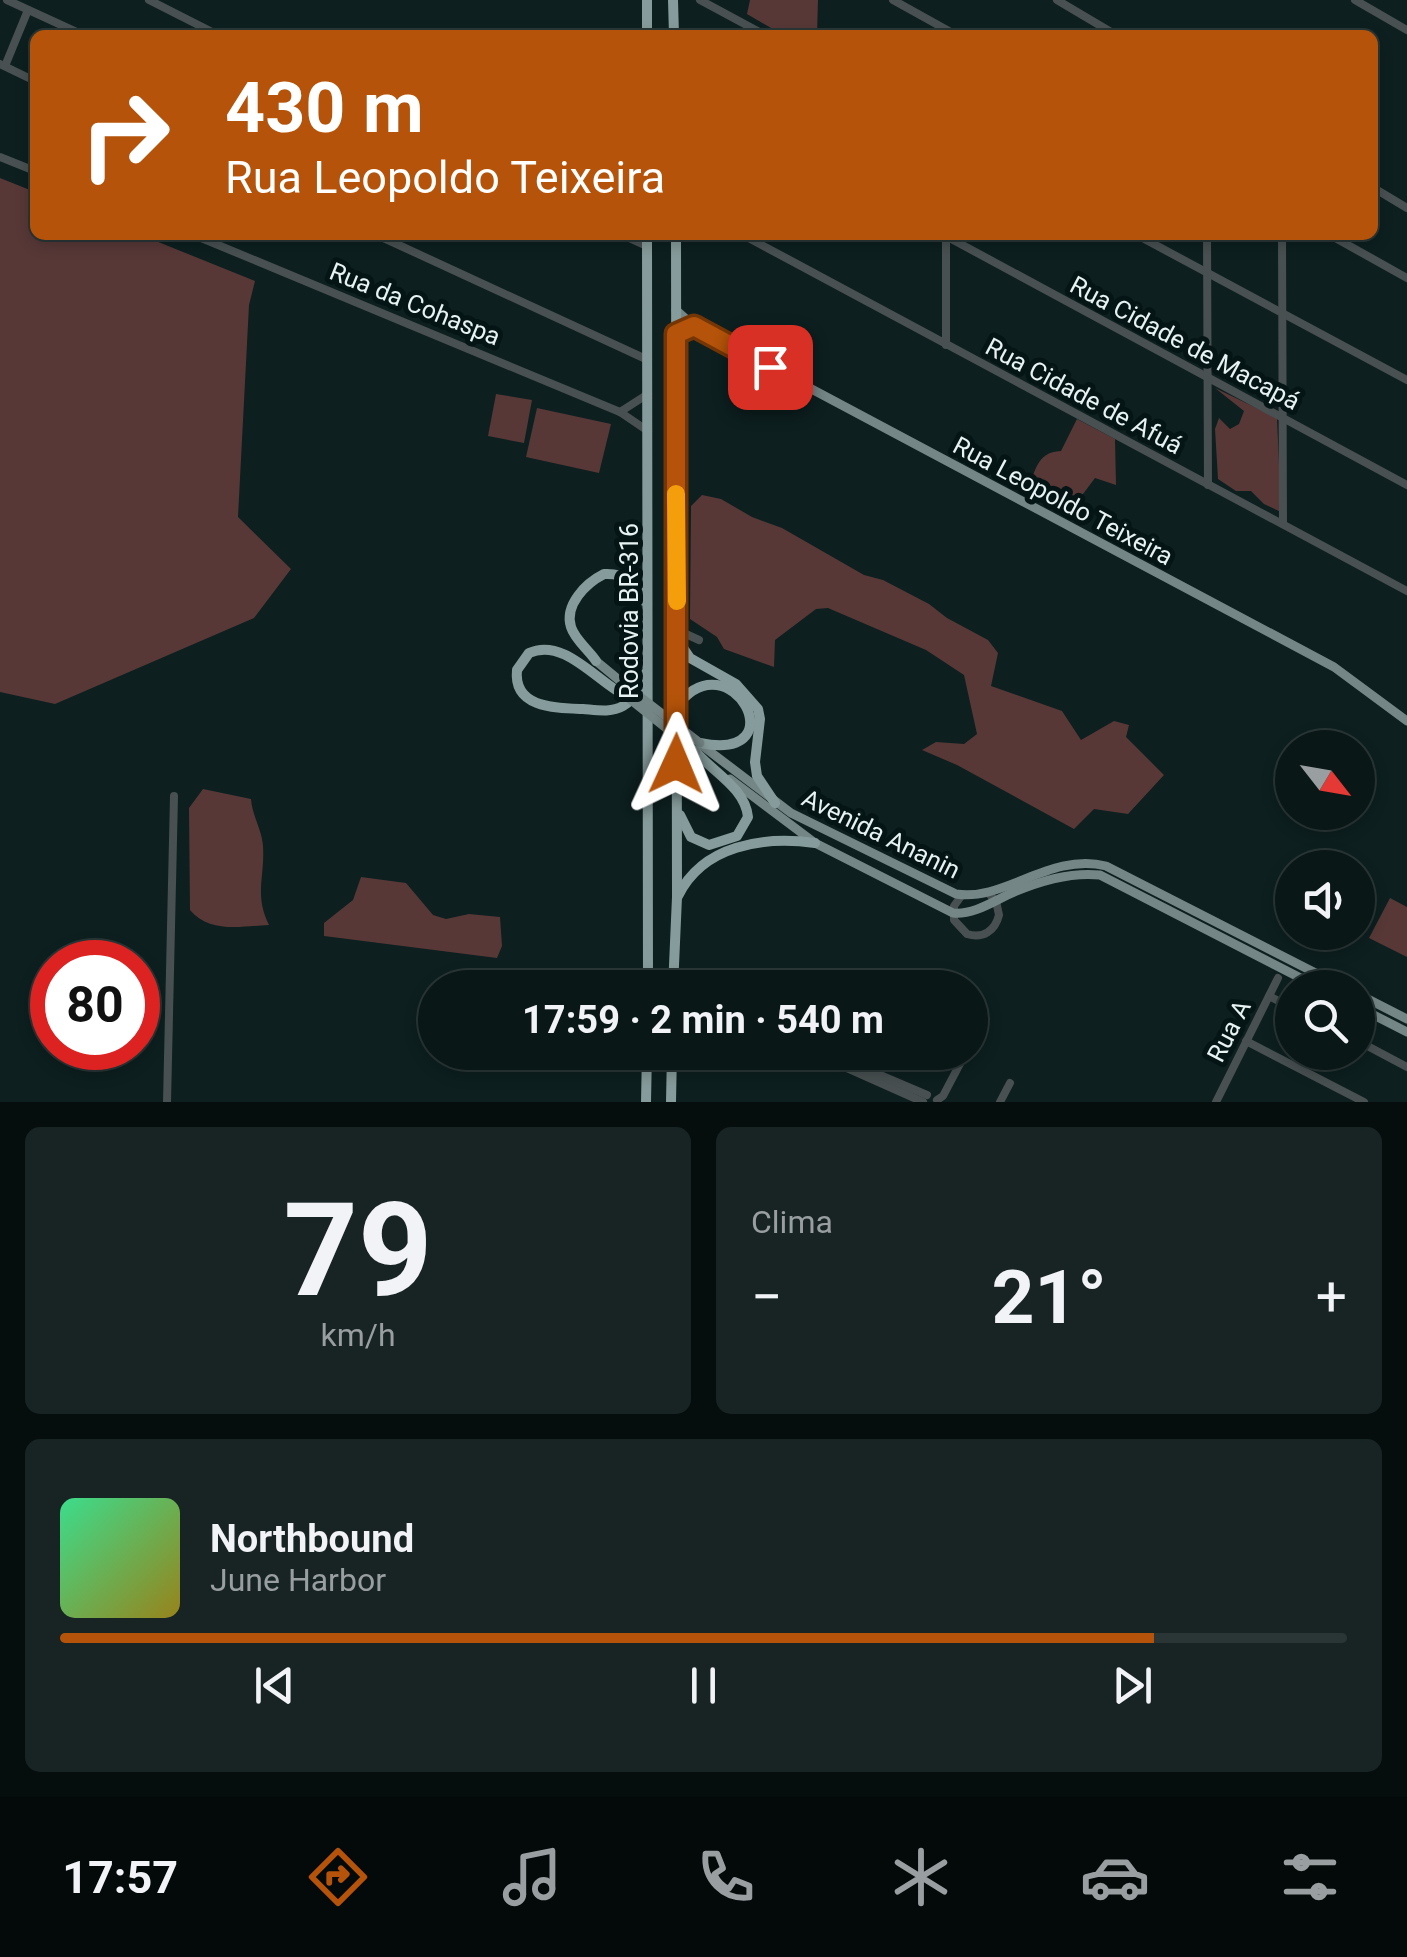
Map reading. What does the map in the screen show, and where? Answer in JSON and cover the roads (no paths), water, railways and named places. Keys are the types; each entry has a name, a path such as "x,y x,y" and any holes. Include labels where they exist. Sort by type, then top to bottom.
{"highway":[{"path":"647,0 647,30"},
{"path":"674,0 674,30"},
{"name":"Rodovia BR-316","path":"674,970 678,897 676,240"},
{"name":"Rodovia BR-316","path":"647,241 648,970"},
{"path":"596,661 570,624 571,610 585,586 604,574 625,576 634,582 646,608"},
{"path":"677,634 690,658 736,684 758,709 757,776 775,803"},
{"path":"628,692 552,650 529,653 517,670 519,690 532,702 556,708 611,710 634,696 646,672"},
{"path":"676,707 694,688 712,684 733,692 749,709 751,723 742,742 730,748 698,748"},
{"path":"675,792 681,819 692,837 714,845 743,832 748,817 746,803 698,748"},
{"path":"678,897 698,868 719,853 770,842 815,843"},
{"path":"646,1102 647,1070"},
{"path":"671,1102 672,1070"}],"main road":[{"name":"Rua Leopoldo Teixeira","path":"676,310 694,326 1334,667 1407,721"},
{"path":"676,334 694,326"},
{"name":"Avenida Ananin","path":"596,661 628,692 815,843 953,913 968,912 1054,868 1106,866 1310,970"},
{"name":"Avenida Ananin","path":"698,748 775,803 962,895 992,897 1062,878 1100,875 1285,970"},
{"path":"1375,1003 1407,1019"},
{"path":"1375,1015 1407,1032"}],"street":[{"path":"7,0 72,30"},
{"path":"149,0 208,30"},
{"path":"700,0 756,30"},
{"path":"892,0 943,30"},
{"path":"1057,0 1108,30"},
{"path":"1355,0 1407,30"},
{"path":"28,10 2,65 30,79"},
{"path":"0,157 30,169"},
{"path":"1378,191 1407,208"},
{"name":"Rua da Cohaspa","path":"206,240 620,412 648,431"},
{"path":"387,240 648,360"},
{"name":"Rua Cidade de Afuá","path":"753,240 1407,591"},
{"path":"945,240 946,346"},
{"name":"Rua Cidade de Macapá","path":"954,240 1407,485"},
{"path":"1146,240 1407,380"},
{"path":"1207,240 1208,484"},
{"path":"1282,240 1283,524"},
{"path":"1339,240 1407,278"},
{"path":"620,412 648,394"},
{"path":"677,634 699,640"},
{"path":"167,1102 174,796"},
{"path":"962,895 953,913 957,926 967,934 986,934 998,922 992,897"},
{"name":"Rua A","path":"1216,1102 1275,984"},
{"path":"1269,996 1275,999"},
{"path":"1246,1042 1364,1102"},
{"path":"1375,1051 1407,1067"},
{"path":"854,1070 926,1100"},
{"path":"864,1070 926,1100"},
{"path":"926,1100 934,1094 937,1101 943,1096 957,1070"},
{"path":"1000,1102 1010,1083"}]}
